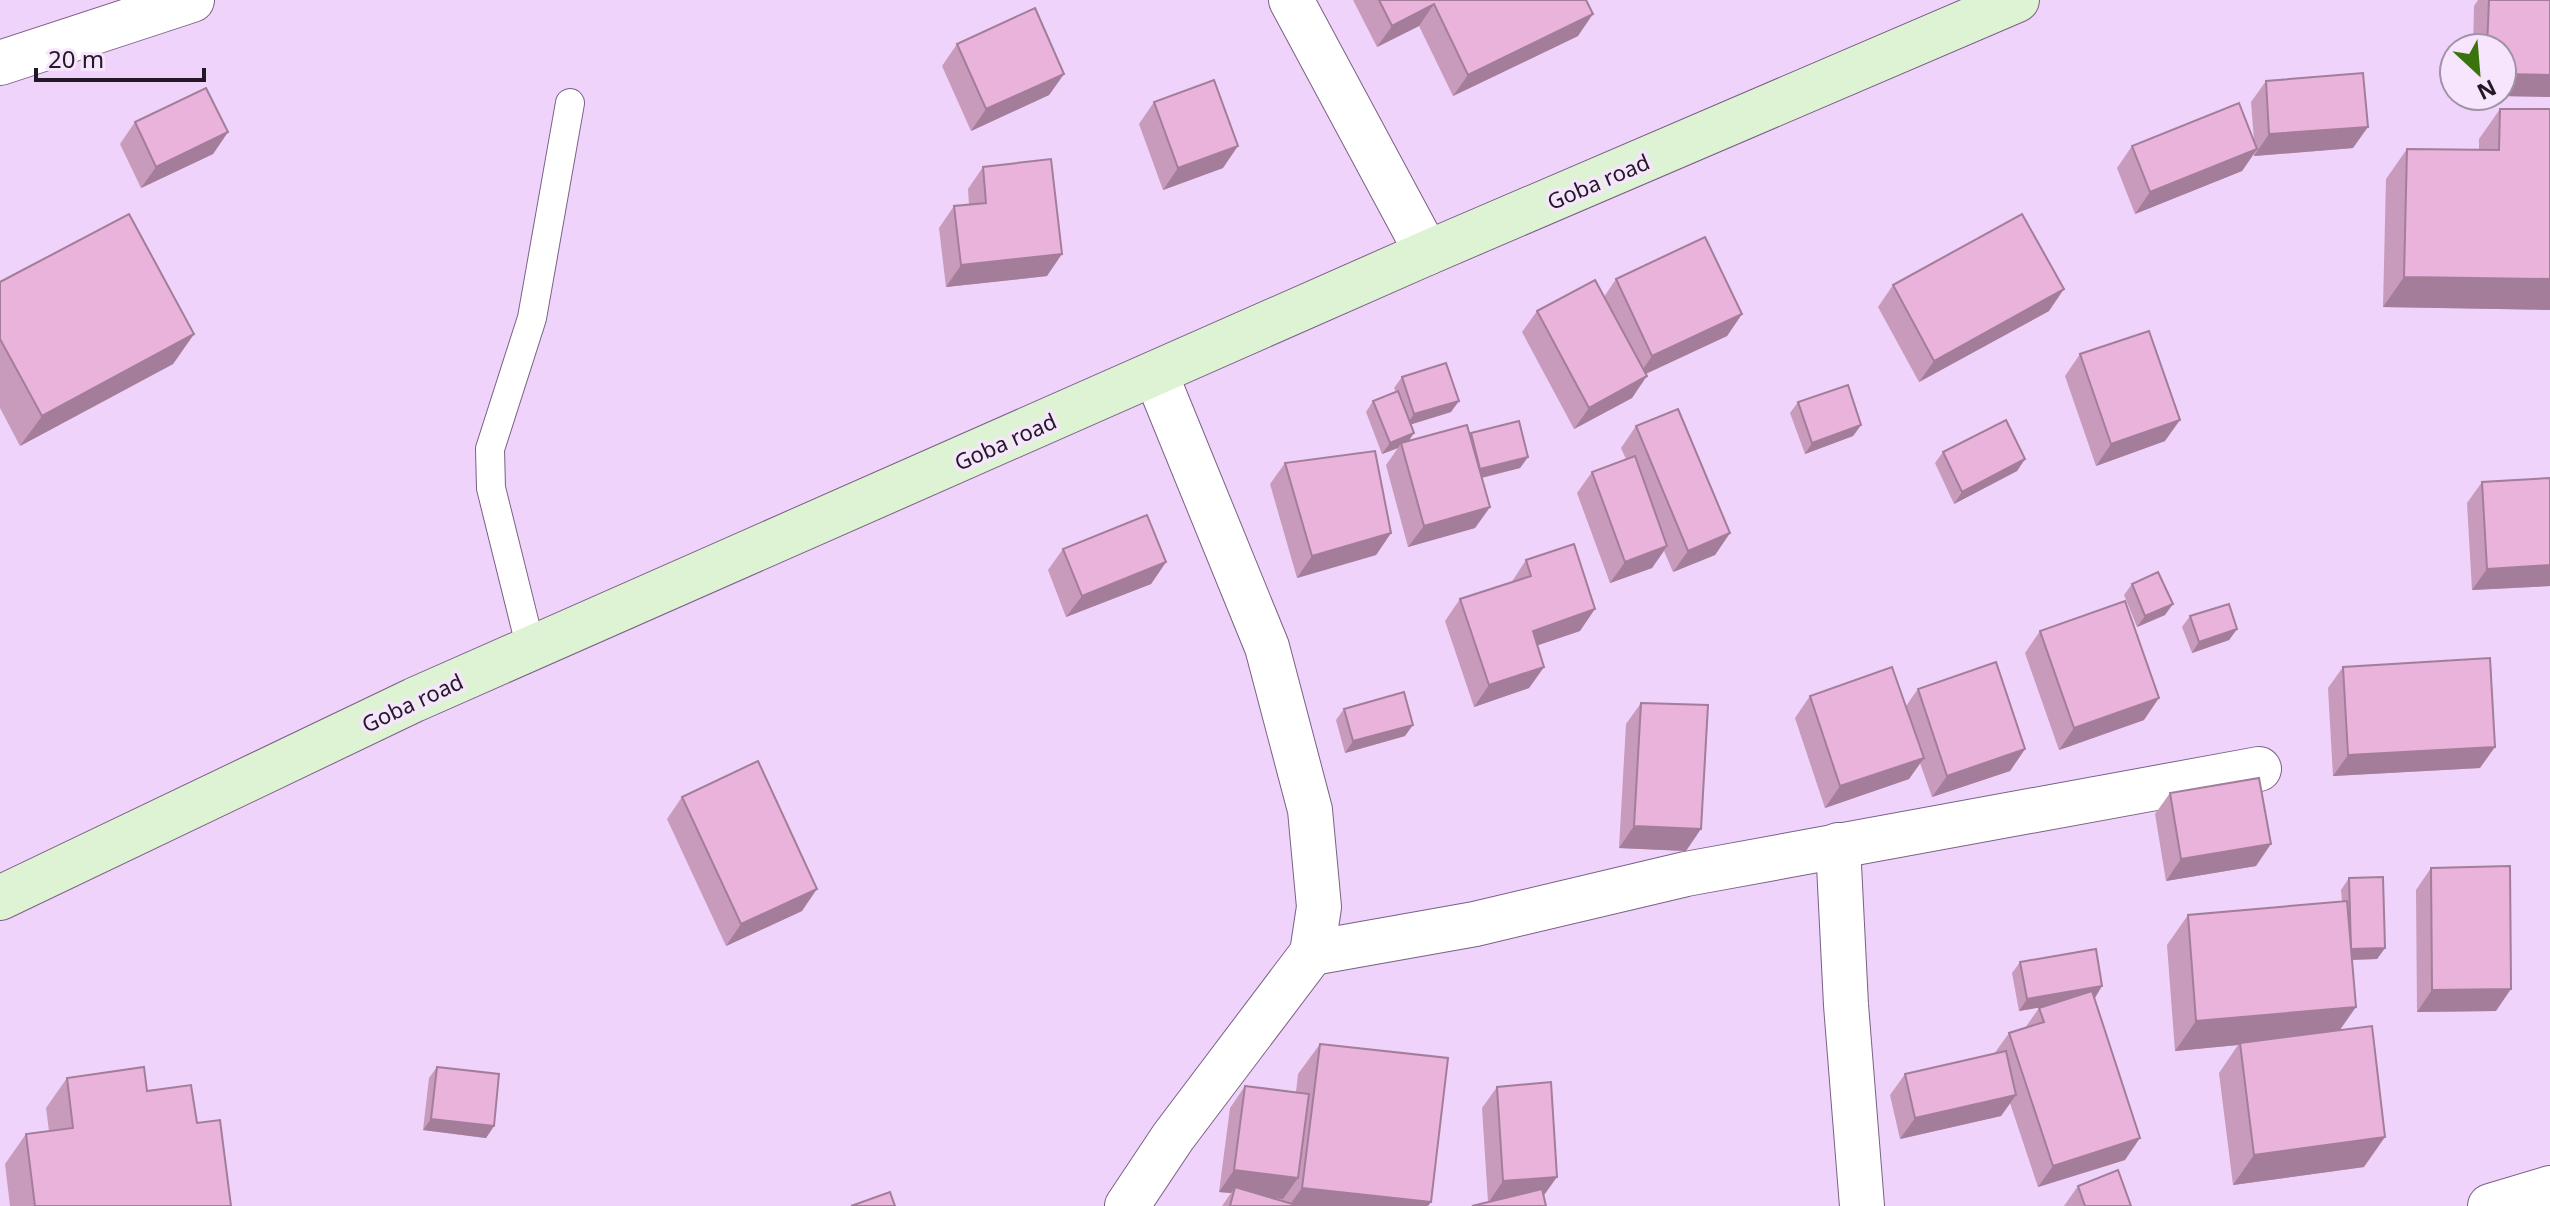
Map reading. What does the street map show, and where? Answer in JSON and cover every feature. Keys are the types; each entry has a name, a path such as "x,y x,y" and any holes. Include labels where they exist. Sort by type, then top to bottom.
{"street":[{"path":"0,63 192,0"},
{"path":"1291,0 1427,253"},
{"name":"Goba road","path":"0,898 414,700 1427,253 2017,0"},
{"path":"1127,1206 1173,1137 1312,953 1319,907 1310,810 1267,647 1156,375"},
{"path":"1312,953 1475,924 1686,874 2259,769"},
{"path":"1838,845 1846,1005 1862,1206"},
{"path":"2490,1206 2550,1188"}],"lane":[{"path":"531,649 491,488 490,449 532,318 570,103"}],"building":[{"path":"1379,0 1586,0 1593,14 1468,75 1434,4 1392,26"},
{"path":"2489,0 2550,0 2550,75 2518,74 2518,32 2488,32"},
{"path":"1035,8 1064,74 986,109 957,44"},
{"path":"2363,73 2368,127 2269,134 2266,81"},
{"path":"1214,80 1238,146 1178,168 1154,102"},
{"path":"206,88 228,132 156,167 135,122"},
{"path":"2239,103 2257,149 2150,192 2132,146"},
{"path":"2550,109 2550,279 2404,277 2407,149 2499,150 2500,112"},
{"path":"1051,159 1062,254 961,265 954,206 986,203 983,167"},
{"path":"129,214 194,334 42,416 0,339 0,282"},
{"path":"2022,214 2064,289 1934,361 1893,285"},
{"path":"1705,237 1742,314 1652,356 1616,279"},
{"path":"1595,280 1647,376 1589,408 1537,311"},
{"path":"2149,331 2180,420 2111,444 2080,354"},
{"path":"1446,363 1459,401 1414,414 1402,377"},
{"path":"1848,385 1861,425 1812,443 1798,402"},
{"path":"1398,391 1414,433 1390,443 1373,401"},
{"path":"1678,409 1730,533 1688,551 1636,426"},
{"path":"2006,420 2025,459 1962,492 1943,452"},
{"path":"1519,421 1528,457 1480,469 1471,433"},
{"path":"1467,425 1490,507 1424,526 1401,443"},
{"path":"1375,451 1391,533 1312,556 1285,463"},
{"path":"1635,456 1667,546 1625,562 1592,472"},
{"path":"2550,478 2550,565 2487,569 2482,482"},
{"path":"1147,515 1166,562 1082,596 1063,549"},
{"path":"1574,544 1595,609 1533,631 1544,667 1489,685 1460,599 1531,576 1526,560"},
{"path":"2158,572 2173,604 2145,616 2132,584"},
{"path":"2125,601 2159,698 2074,728 2040,631"},
{"path":"2229,604 2237,629 2199,642 2190,616"},
{"path":"2490,658 2495,747 2348,755 2343,667"},
{"path":"1996,662 2025,749 1947,776 1918,689"},
{"path":"1892,667 1924,758 1840,786 1810,696"},
{"path":"1404,692 1413,725 1353,741 1344,709"},
{"path":"1641,703 1708,705 1701,829 1634,826"},
{"path":"758,761 817,889 741,924 682,797"},
{"path":"2259,778 2271,844 2181,859 2170,793"},
{"path":"2510,866 2511,989 2432,990 2431,868"},
{"path":"2383,877 2385,948 2351,949 2349,878"},
{"path":"2347,901 2356,1007 2196,1021 2188,915"},
{"path":"2096,949 2102,986 2027,999 2020,962"},
{"path":"2092,991 2140,1138 2053,1166 2009,1033 2044,1022 2039,1008"},
{"path":"2372,1026 2385,1137 2254,1155 2240,1043"},
{"path":"1320,1044 1448,1058 1431,1202 1302,1188"},
{"path":"2006,1051 2016,1095 1915,1118 1905,1074"},
{"path":"144,1067 147,1091 191,1085 197,1123 220,1120 231,1206 35,1206 26,1134 73,1128 67,1078"},
{"path":"437,1067 499,1074 494,1126 431,1119"},
{"path":"1551,1082 1557,1177 1503,1181 1497,1087"},
{"path":"1245,1086 1309,1094 1298,1178 1234,1170"},
{"path":"2118,1170 2131,1206 2085,1206 2078,1186"},
{"path":"1235,1187 1299,1206 1230,1206"},
{"path":"1542,1189 1546,1206 1472,1206"},
{"path":"890,1192 895,1206 851,1206"}]}
